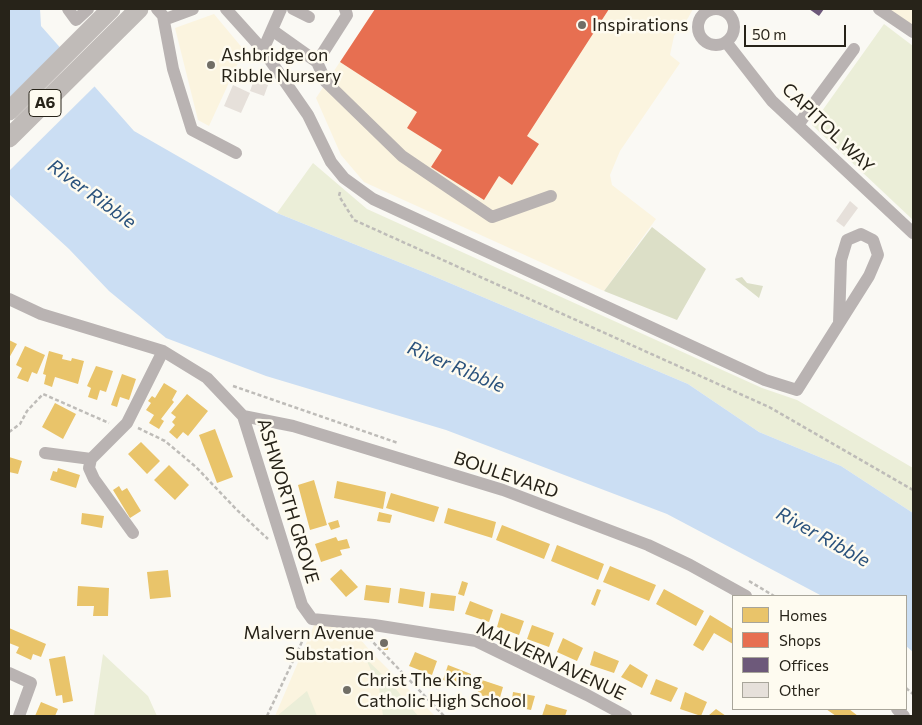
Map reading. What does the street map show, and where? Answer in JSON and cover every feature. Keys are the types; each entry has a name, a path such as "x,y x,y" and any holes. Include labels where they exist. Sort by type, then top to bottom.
{"highway":[{"name":"A6","path":"9,111 111,9"},
{"name":"A6","path":"9,138 139,9"}],"street":[{"path":"68,9 76,20 88,9"},
{"path":"160,12 166,19 193,9"},
{"path":"226,9 263,50 308,115 331,162 344,178 373,199 765,380 797,390 869,276 878,255 872,240 861,234 847,240 841,260 839,323"},
{"path":"263,50 282,9"},
{"path":"293,9 308,17"},
{"path":"317,62 347,14 346,9"},
{"path":"714,9 724,11 730,15 733,22 733,32 726,42 718,45 704,41 698,32 700,18 704,13 714,9"},
{"path":"879,9 913,32"},
{"path":"160,12 172,69 192,130 236,153"},
{"path":"272,30 317,62 326,82 402,156 492,217 551,196"},
{"name":"CAPITOL WAY","path":"726,42 772,101 913,232"},
{"path":"798,125 854,49"},
{"name":"ASHWORTH GROVE","path":"9,300 41,314 163,351 207,378 243,416 302,605 312,619"},
{"path":"133,533 94,479 89,468 91,459 124,426 163,351"},
{"name":"BOULEVARD","path":"243,416 292,426 503,490 648,545 690,564 744,595"},
{"path":"46,452 91,459"},
{"name":"MALVERN AVENUE","path":"312,619 354,622 476,641 587,694 626,716"},
{"path":"9,673 31,683 19,716"}],"path":[{"path":"339,196 354,220 769,407 913,490"},
{"path":"9,432 20,424 27,411 43,394 165,441 196,467 236,509 287,557"},
{"path":"267,716 312,619"},
{"path":"354,622 444,716"}],"shaded area":[{"path":"375,9 693,9 674,36 670,55 680,63 620,151 610,175 612,185 656,219 604,291 364,182 341,155 316,98"},
{"path":"880,9 913,9 913,32"},
{"name":"Ashbridge on Ribble Nursery","path":"214,14 244,50 209,126 198,120 175,28"},
{"name":"Christ The King Catholic High School","path":"314,625 352,629 371,652 435,716 275,716"}],"green space":[{"path":"884,24 913,46 913,220 812,125"},
{"path":"313,163 367,209 762,388 797,400 913,468 913,513 841,466 759,432 688,384 426,273 277,213"},
{"path":"652,227 706,269 677,320 604,291"},
{"path":"742,277 747,283 763,286 759,298 735,279"},
{"path":"103,654 148,696 157,716 94,716"},
{"path":"366,659 390,682 418,716 383,716 379,688"},
{"path":"307,691 317,716 277,716"}],"water":[{"name":"River Ribble","path":"9,9 40,9 41,26 134,131 277,213 426,273 688,384 759,432 841,466 913,513 913,652 907,647 907,595 820,595 667,514 446,430 266,376 166,338 109,291 69,249 9,194"}],"pier":[{"path":"61,47 96,85 9,171 9,98"}],"building: Homes":[{"path":"9,340 17,344 9,358"},
{"path":"25,346 45,355 37,374 32,372 28,382 17,378 22,368 16,365"},
{"path":"49,351 63,355 62,359 71,361 72,358 84,361 78,384 55,377 52,387 44,384 46,375 43,374"},
{"path":"96,366 113,371 106,392 100,390 97,400 88,397 91,388 87,386"},
{"path":"122,374 136,379 129,400 120,397 117,407 111,405"},
{"path":"164,383 177,391 172,400 174,402 161,419 164,421 159,429 149,423 154,415 146,410 151,403 148,401 152,396 155,398"},
{"path":"187,394 208,411 188,436 183,432 177,439 169,432 175,425 172,422 176,417 171,413"},
{"path":"55,403 76,414 63,439 42,427"},
{"path":"215,429 233,477 217,483 199,435"},
{"path":"141,442 160,461 147,474 128,454"},
{"path":"9,457 22,461 18,474 9,472"},
{"path":"169,465 189,485 175,500 154,480"},
{"path":"58,468 80,475 76,488 50,480 53,471 57,472"},
{"path":"314,480 327,525 310,530 298,485"},
{"path":"337,481 386,492 383,509 334,498"},
{"path":"119,486 122,491 127,488 141,511 130,518 113,490"},
{"path":"391,493 439,507 434,522 386,508"},
{"path":"448,508 496,522 492,538 444,523"},
{"path":"379,512 392,515 390,523 377,521"},
{"path":"82,513 104,516 102,528 81,524"},
{"path":"338,520 340,527 331,530 328,523"},
{"path":"502,525 550,544 544,559 496,540"},
{"path":"336,537 338,541 347,539 350,548 340,550 342,555 321,562 315,544"},
{"path":"557,545 604,564 598,580 551,561"},
{"path":"610,566 656,585 649,601 603,582"},
{"path":"341,569 358,587 346,597 330,579"},
{"path":"168,570 171,597 150,599 147,572"},
{"path":"462,581 468,583 464,596 458,594"},
{"path":"366,585 391,588 389,603 364,600"},
{"path":"78,586 109,588 108,616 93,616 94,606 77,606"},
{"path":"400,588 425,592 423,607 398,603"},
{"path":"597,589 601,590 595,606 591,604"},
{"path":"664,589 704,611 696,626 656,604"},
{"path":"431,593 456,596 454,611 429,608"},
{"path":"470,601 493,610 489,622 465,614"},
{"path":"501,613 524,621 519,635 497,627"},
{"path":"710,615 732,628 732,643 714,633 703,651 693,645"},
{"path":"532,625 554,633 549,647 527,639"},
{"path":"9,628 46,644 41,657 33,654 31,660 16,653 19,647 9,643"},
{"path":"563,638 583,648 577,661 557,652"},
{"name":"Malvern Avenue Substation","path":"380,639 389,640 388,650 384,650 383,646 379,646"},
{"path":"594,651 619,661 614,673 590,665"},
{"path":"415,652 437,661 432,675 409,666"},
{"path":"65,656 73,701 63,703 62,695 56,696 49,659"},
{"path":"630,664 648,675 642,688 621,677"},
{"path":"448,665 471,674 465,688 443,680"},
{"path":"656,679 678,688 671,702 650,694"},
{"path":"482,680 503,687 499,701 477,694"},
{"path":"513,692 535,696 531,710 511,706"},
{"path":"685,692 707,702 701,716 680,709"},
{"path":"41,702 58,709 55,716 35,716"},
{"path":"546,704 567,710 565,716 542,716"},
{"path":"716,709 726,716 708,716"},
{"path":"827,710 850,710 858,716 836,716"}],"building: Shops":[{"path":"375,9 609,9 527,136 539,144 512,185 499,176 484,200 431,167 442,150 407,128 417,112 340,62"}],"building: Offices":[{"path":"809,9 824,9 819,16"}],"building: Other":[{"path":"254,80 268,85 264,96 250,91"},
{"path":"233,85 250,93 241,113 224,106"},
{"path":"850,201 858,208 844,227 836,221"}],"place":[{"name":"Inspirations","path":"582,25"},
{"name":"Ashbridge on Ribble Nursery","path":"211,65"},
{"name":"Malvern Avenue Substation","path":"384,643"},
{"name":"Christ The King Catholic High School","path":"347,690"}]}
